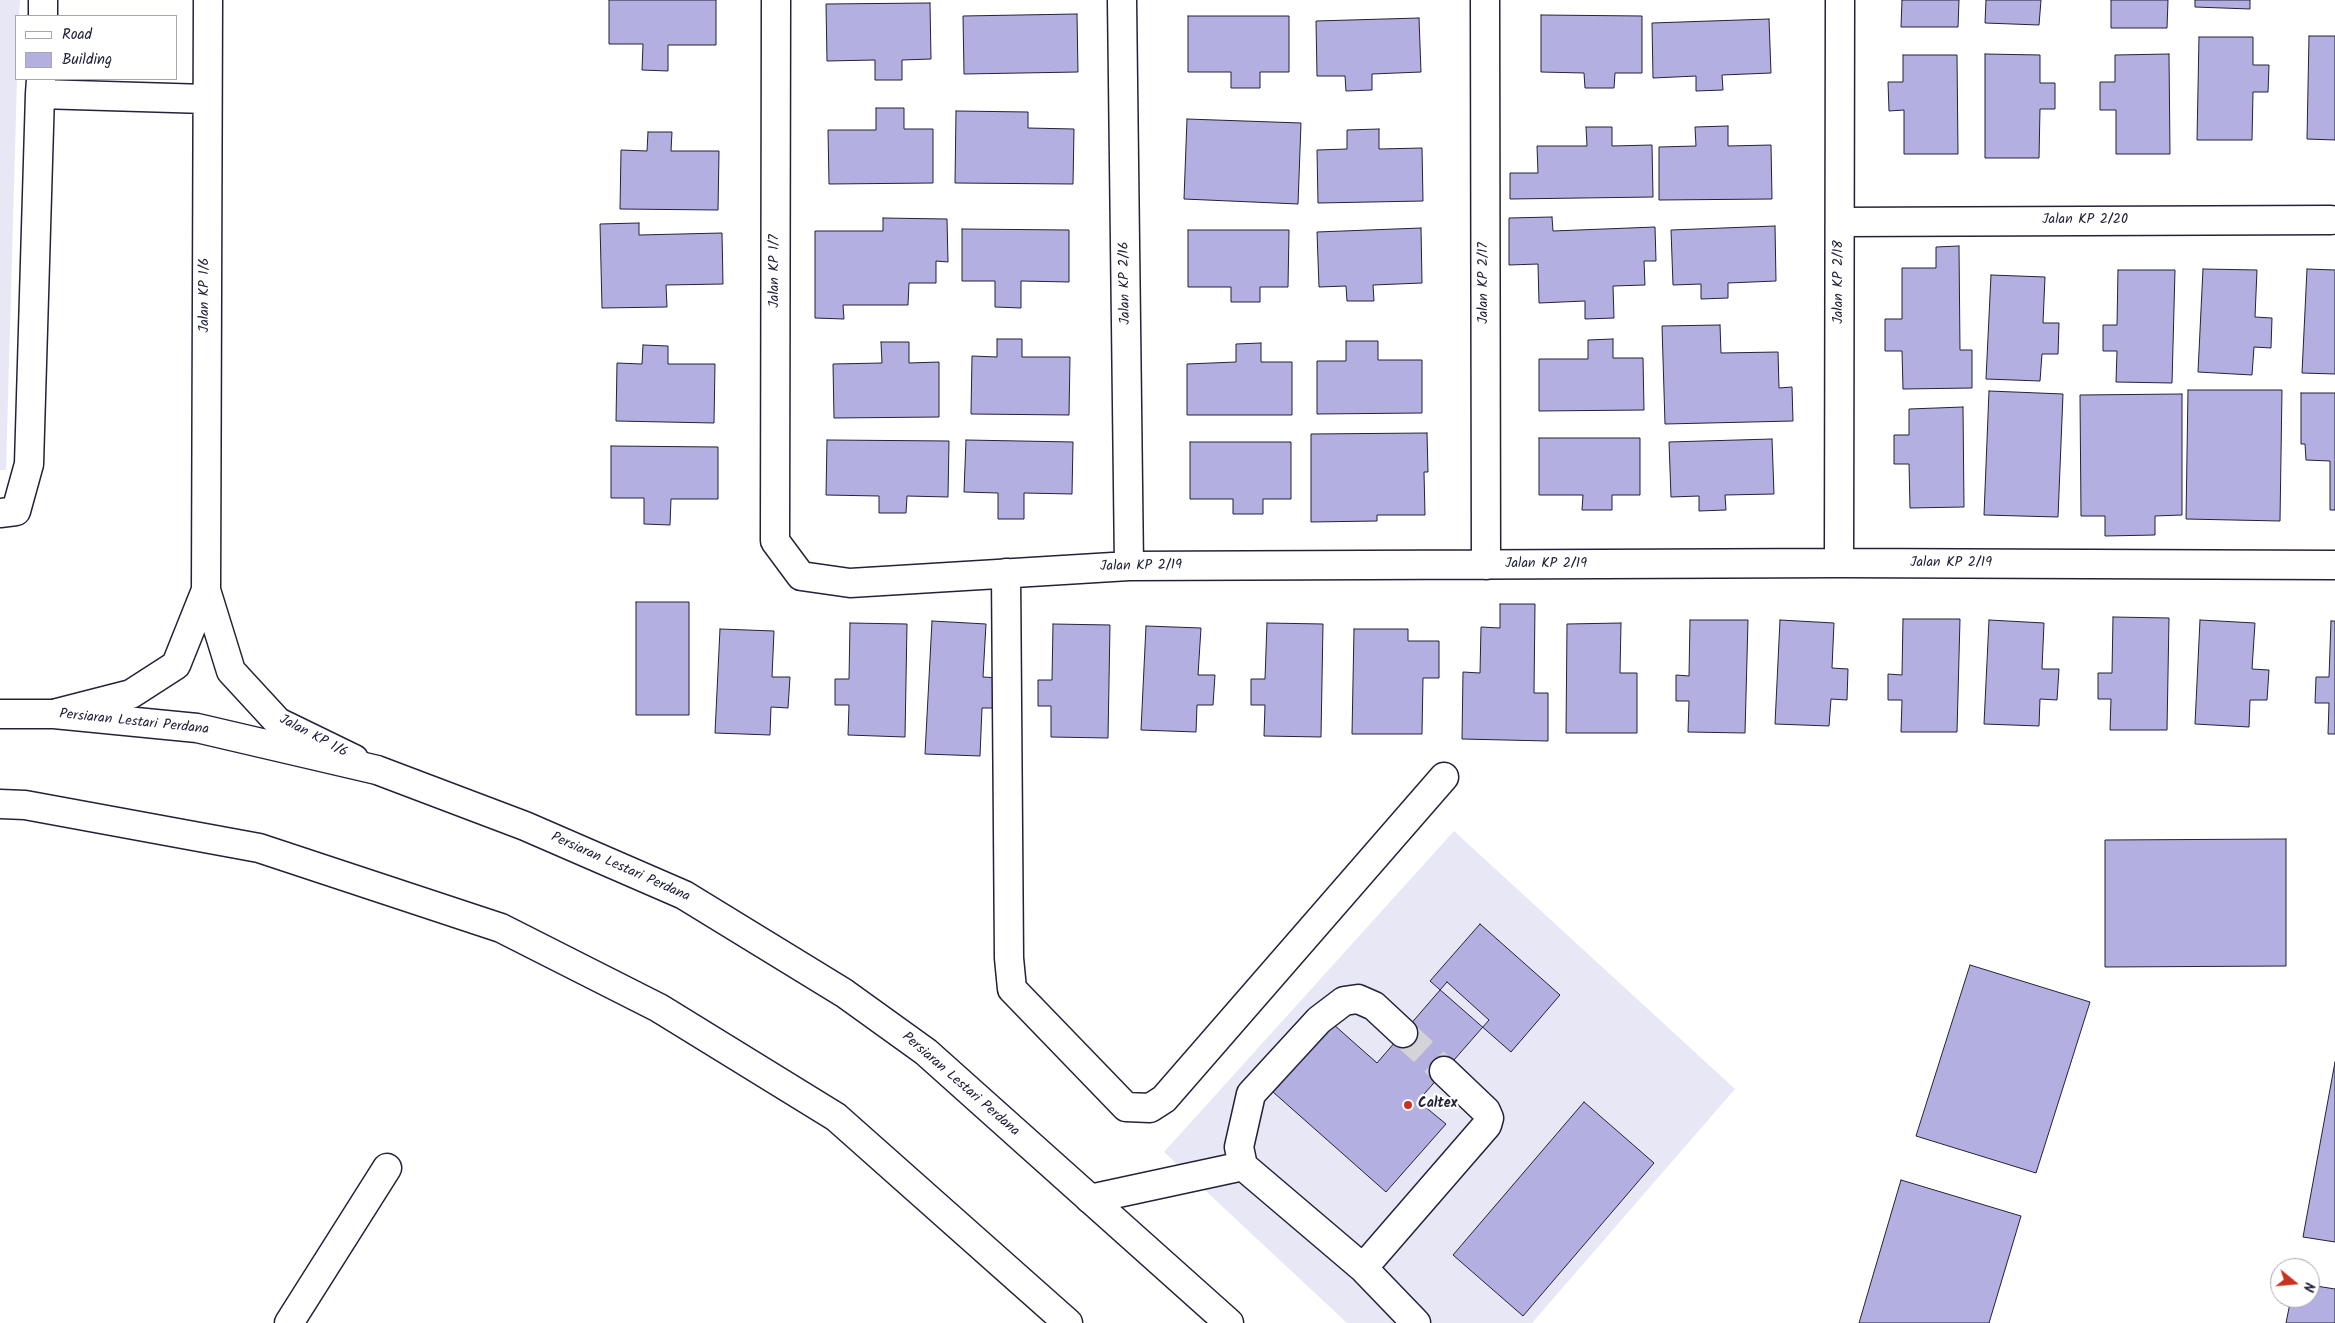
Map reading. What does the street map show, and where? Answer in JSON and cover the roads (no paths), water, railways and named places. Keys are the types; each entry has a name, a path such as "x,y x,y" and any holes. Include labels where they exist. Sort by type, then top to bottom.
{"street":[{"path":"43,0 43,15"},
{"name":"Jalan KP 1/6","path":"208,0 206,99 206,590 230,671 278,722 377,770"},
{"name":"Jalan KP 1/7","path":"775,541 776,0"},
{"name":"Jalan KP 2/16","path":"1122,0 1129,566"},
{"name":"Jalan KP 2/17","path":"1485,0 1486,565"},
{"name":"Jalan KP 2/18","path":"1839,563 1840,0"},
{"path":"0,514 16,510 29,464 41,86 206,99"},
{"name":"Jalan KP 2/20","path":"1840,222 2331,220"},
{"name":"Jalan KP 2/19","path":"775,541 801,576 850,583 1129,566 1839,563 2335,565"},
{"path":"1006,573 1008,958 1012,989 1126,1107 1150,1108 1164,1100 1444,777"},
{"name":"Jalan KP 1/6","path":"54,714 131,694 176,665 206,590"},
{"name":"Persiaran Lestari Perdana","path":"0,714 54,714 197,728 377,770 525,826 684,895 844,993 926,1052 1229,1323"},
{"path":"0,804 25,805 259,848 501,928 659,1008 836,1117 1068,1323"},
{"path":"1403,1033 1374,1006 1358,1000 1344,1001 1319,1020 1251,1094 1239,1147 1243,1166 1363,1268 1416,1323"},
{"path":"1363,1268 1487,1125 1489,1118 1486,1111 1444,1071"},
{"path":"1090,1199 1243,1166"},
{"path":"289,1323 387,1168"}],"tunnel":[{"path":"1403,1033 1444,1071"}],"place":[{"name":"Caltex","path":"1408,1105"}]}
